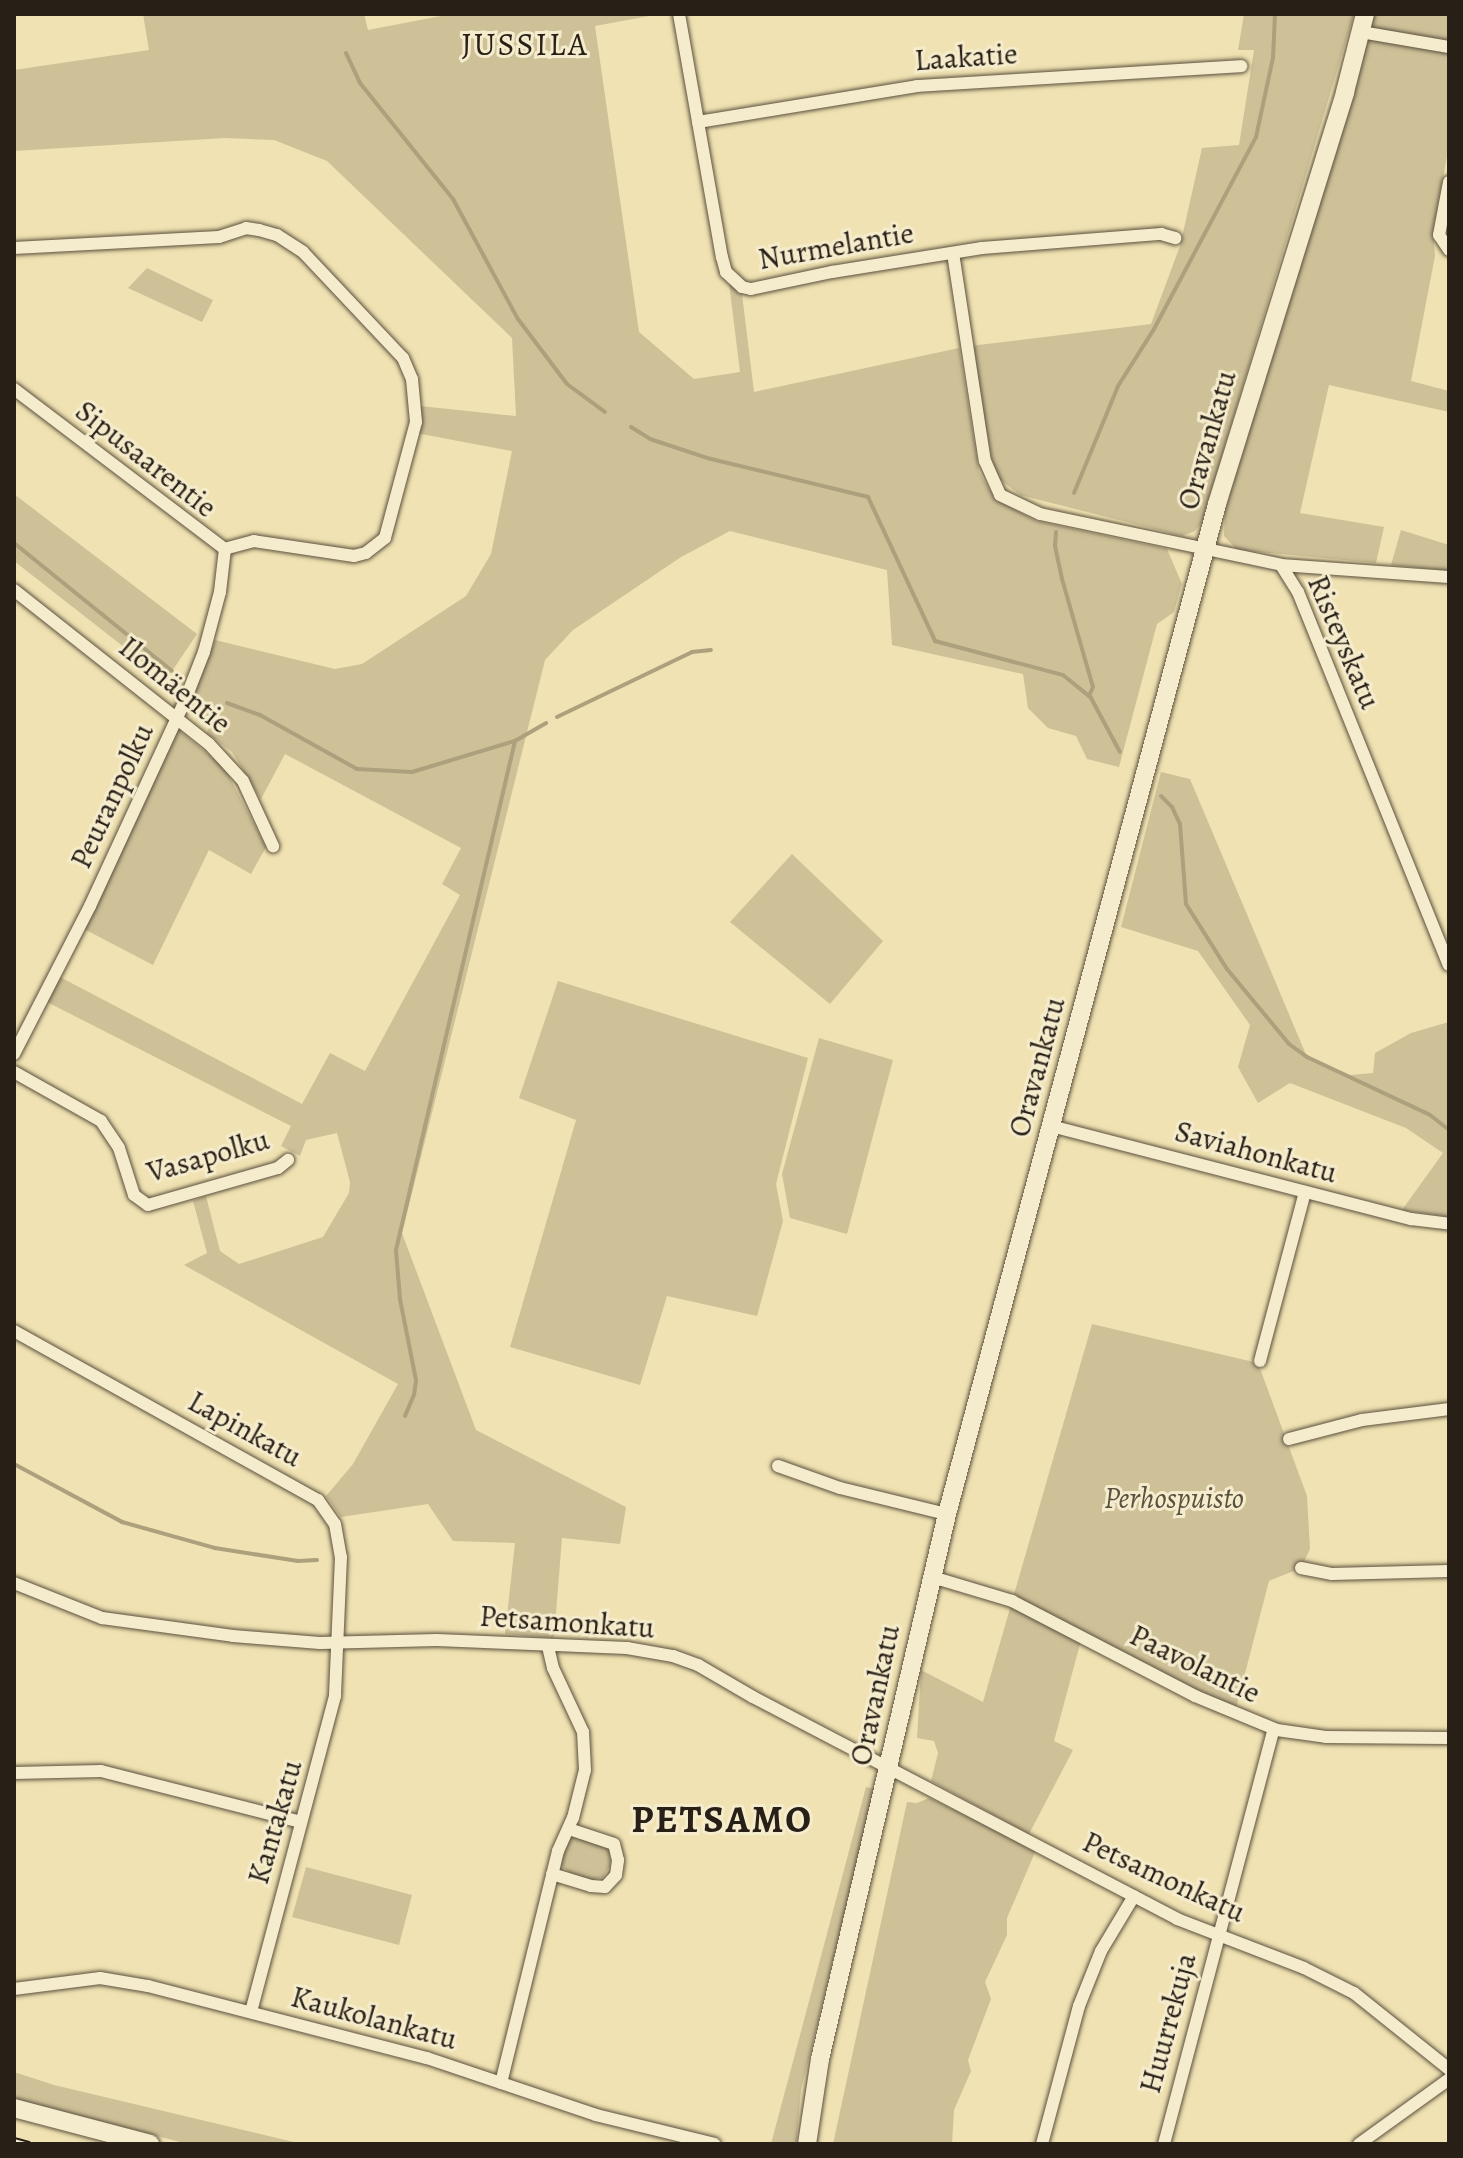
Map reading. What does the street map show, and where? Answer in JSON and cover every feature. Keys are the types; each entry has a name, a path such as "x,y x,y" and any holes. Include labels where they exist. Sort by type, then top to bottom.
{"street":[{"name":"Nurmelantie","path":"679,14 722,257 726,272 742,287 751,289 953,253 1161,234 1175,238"},
{"path":"1363,23 1449,47"},
{"name":"Oravankatu","path":"807,2144 820,2059 947,1514 1204,550 1363,23"},
{"name":"Laakatie","path":"698,122 924,85 1241,66"},
{"path":"1449,182 1439,235 1449,250"},
{"name":"Sipusaarentie","path":"14,248 219,237 246,228 277,235 303,252 403,358 412,379 416,422 385,538 366,553 354,556 254,541 225,549 14,389"},
{"name":"Risteyskatu","path":"953,253 985,461 1000,495 1040,514 1281,565 1298,592 1449,965"},
{"name":"Peuranpolku","path":"14,1054 90,906 178,718 204,652 222,585 225,549"},
{"path":"1281,565 1449,577"},
{"name":"Ilomäentie","path":"14,590 209,744 243,781 273,846"},
{"name":"Vasapolku","path":"14,1072 101,1121 119,1148 134,1195 148,1205 278,1168 288,1160"},
{"name":"Saviahonkatu","path":"1051,1126 1411,1219 1449,1224"},
{"path":"1260,1361 1305,1192"},
{"name":"Lapinkatu","path":"14,1331 318,1500 335,1524 341,1557 336,1643"},
{"path":"1289,1439 1362,1420 1449,1409"},
{"path":"778,1466 837,1487 947,1514"},
{"path":"1301,1568 1332,1574 1449,1571"},
{"name":"Paavolantie","path":"932,1577 1012,1601 1195,1696 1274,1729 1326,1737 1449,1738"},
{"name":"Petsamonkatu","path":"14,1583 67,1607 142,1625 336,1643 437,1640 651,1651 698,1665 1177,1919 1218,1933 1354,1993 1449,2069"},
{"name":"Kantakatu","path":"251,2012 330,1723 336,1643"},
{"path":"501,2083 552,1874 582,1787 586,1751 583,1732 553,1668 548,1647"},
{"name":"Huurrekuja","path":"1164,2144 1274,1729"},
{"path":"14,1773 101,1771 301,1822"},
{"path":"552,1874 605,1887 616,1875 618,1860 614,1844 569,1829"},
{"path":"1042,2144 1068,2040 1091,1975 1134,1896"},
{"name":"Kaukolankatu","path":"14,1989 115,1979 427,2058 596,2115 715,2144"},
{"path":"1359,2144 1449,2079"},
{"path":"14,2108 150,2144"}],"green space":[{"path":"143,14 364,14 368,30 451,14 660,14 595,26 639,332 694,379 740,372 729,283 742,294 754,392 959,348 979,472 995,499 1036,521 1167,549 1182,584 1174,612 1157,624 1119,767 1087,759 1076,736 1048,728 1028,708 1023,674 892,645 887,570 730,531 681,557 573,630 545,660 402,1233 476,1430 626,1507 620,1544 562,1538 554,1638 505,1634 515,1543 453,1541 428,1504 341,1517 326,1496 353,1464 398,1384 184,1265 207,1253 193,1201 206,1196 220,1251 239,1264 323,1237 349,1193 350,1182 337,1133 306,1140 300,1156 281,1146 291,1126 47,1002 60,977 302,1104 330,1053 365,1071 460,895 442,884 461,848 285,754 261,799 232,752 207,733 210,720 190,705 215,640 335,669 362,664 466,596 491,554 512,451 416,433 420,406 516,416 512,338 327,161 274,140 225,138 14,151 14,70 149,50"},
{"path":"1244,14 1354,14 1202,522 1195,531 1182,536 1020,495 998,478 970,346 1151,324 1180,246 1202,148 1239,145 1254,50 1238,50"},
{"path":"1374,14 1449,14 1449,146 1433,231 1435,256 1411,381 1449,391 1449,412 1329,385 1300,513 1384,527 1376,563 1237,550 1224,536 1225,510"},
{"path":"147,268 213,300 202,322 128,288"},
{"path":"14,494 197,634 166,680 14,561"},
{"path":"1401,530 1449,545 1449,571 1391,565"},
{"path":"178,730 224,767 266,847 251,874 209,850 153,965 84,929"},
{"path":"1161,772 1190,779 1307,1057 1350,1075 1373,1073 1375,1053 1411,1033 1449,1022 1449,1217 1402,1210 1443,1153 1406,1128 1290,1083 1258,1103 1238,1067 1250,1025 1198,951 1121,927"},
{"path":"792,854 883,941 830,1004 730,922"},
{"path":"558,981 808,1058 776,1184 783,1221 757,1316 667,1296 640,1385 510,1347 576,1120 519,1098"},
{"path":"819,1038 893,1060 847,1234 790,1218 782,1174"},
{"name":"Perhospuisto","path":"1092,1324 1258,1363 1307,1496 1310,1549 1301,1568 1269,1581 1235,1712 1083,1633 1054,1741 1073,1750 1029,1834 931,1781 938,1753 934,1741 917,1738 921,1670 983,1702"},
{"path":"866,1787 875,1789 801,2090 796,2144 771,2144"},
{"path":"929,1798 1036,1850 1007,1918 1007,1935 985,1982 991,1999 968,2060 971,2071 954,2110 952,2144 833,2144 907,1802 917,1803"},
{"path":"577,1837 610,1848 610,1866 603,1877 592,1880 573,1875 559,1864 567,1840"},
{"path":"306,1867 412,1895 399,1945 292,1917"},
{"path":"14,2072 54,2085 302,2144 188,2144 14,2099"}],"waterway":[{"path":"1074,493 1118,386 1154,329 1256,137 1273,58 1275,14"},
{"path":"346,53 360,83 453,199 518,319 567,384 605,412"},
{"path":"631,427 650,439 707,458 868,497 935,641 1063,675 1091,698 1120,752"},
{"path":"1056,532 1055,546 1062,579 1093,687 1089,696"},
{"path":"14,543 172,671"},
{"path":"557,717 692,652 711,650"},
{"path":"227,703 260,715 357,769 412,772 515,741 546,723"},
{"path":"405,1416 414,1395 416,1380 400,1299 396,1250 515,741"},
{"path":"1161,796 1172,807 1180,824 1186,904 1227,969 1289,1044 1307,1057 1430,1115 1449,1130"},
{"path":"14,1464 122,1522 215,1548 298,1561 317,1560"}],"railway":[{"path":"14,2140 29,2144"}],"district":[{"name":"JUSSILA","path":"525,44"},
{"name":"PETSAMO","path":"722,1820"}]}
